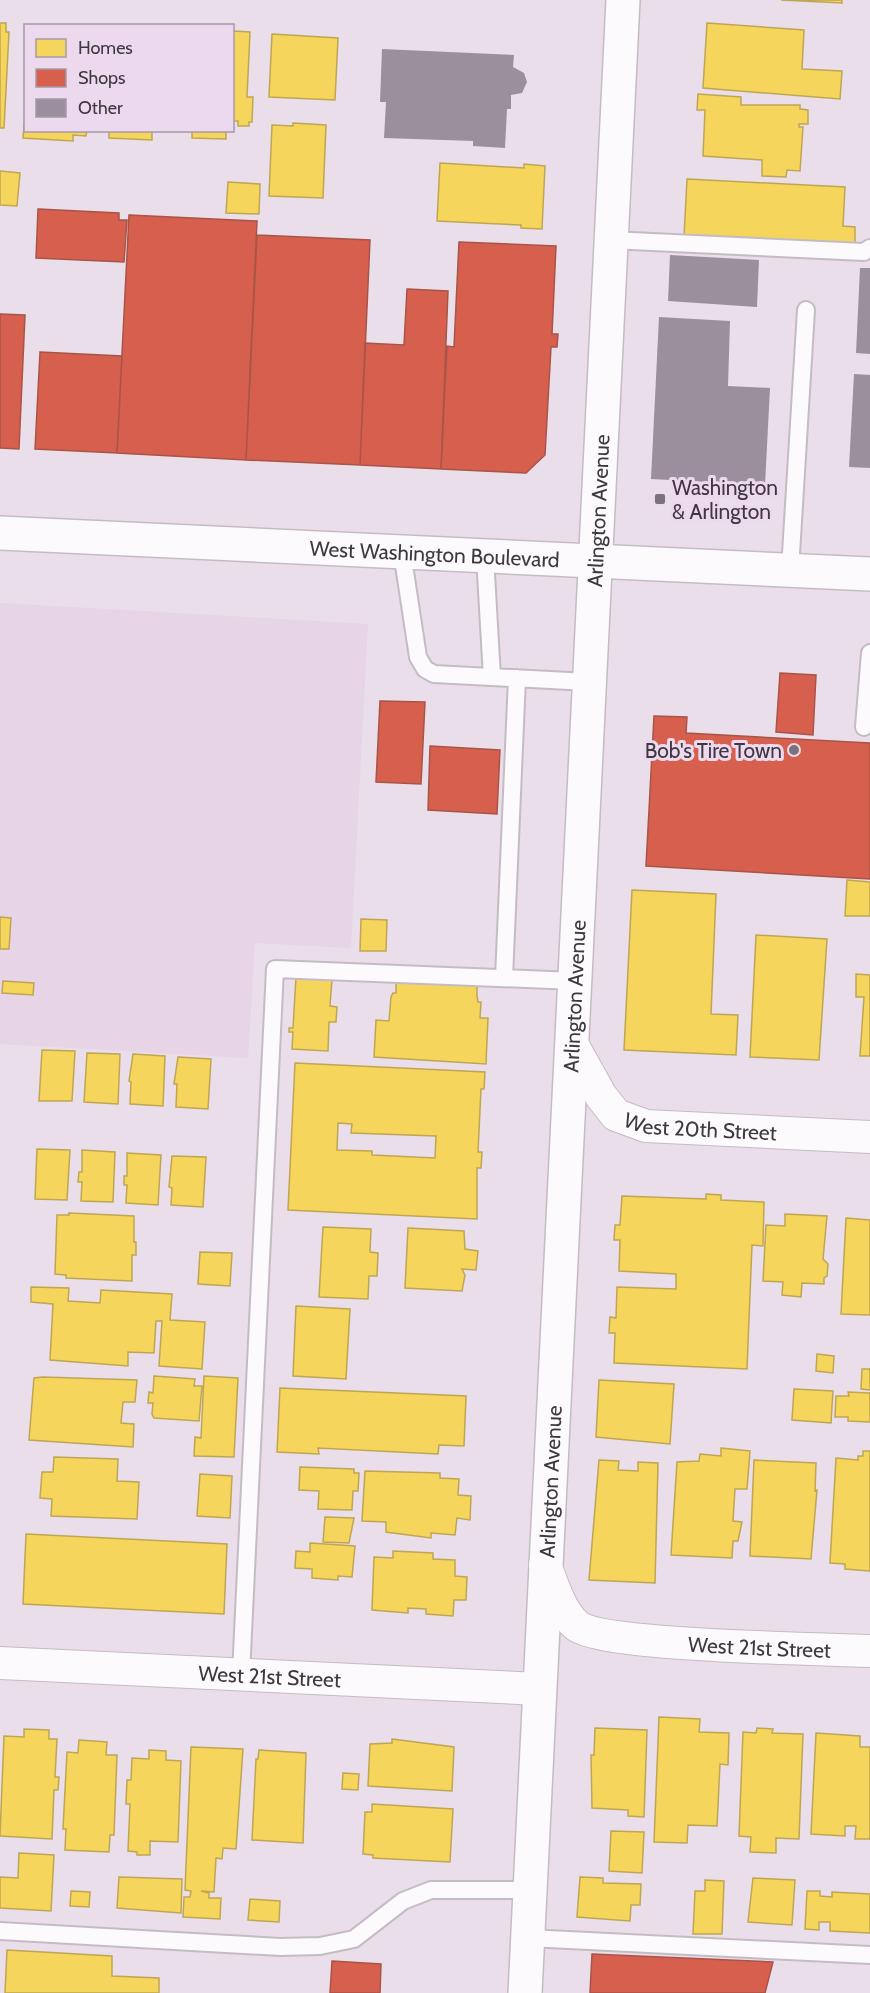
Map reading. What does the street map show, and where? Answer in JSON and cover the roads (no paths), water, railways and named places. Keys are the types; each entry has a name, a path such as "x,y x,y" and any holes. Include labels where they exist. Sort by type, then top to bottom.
{"main road":[{"name":"Arlington Avenue","path":"525,1993 575,981 593,562 623,0"},
{"name":"West Washington Boulevard","path":"0,533 870,574"}],"street":[{"name":"West 20th Street","path":"572,1044 601,1096 616,1115 645,1126 870,1137"},
{"name":"West 21st Street","path":"545,1565 559,1600 577,1626 624,1639 870,1651"},
{"name":"West 21st Street","path":"0,1663 539,1689"}],"lane":[{"path":"610,240 864,252 870,248"},
{"path":"790,570 806,310"},
{"path":"402,552 418,657 425,669 434,674 588,682"},
{"path":"485,557 492,677"},
{"path":"864,727 870,653"},
{"path":"504,978 517,678"},
{"path":"241,1674 275,969 575,981"},
{"path":"0,1931 320,1947 354,1939 403,1901 431,1890 530,1890"},
{"path":"528,1938 870,1955"}],"place":[{"name":"Washington & Arlington","path":"660,499"},
{"name":"Bob's Tire Town","path":"794,750"}]}
